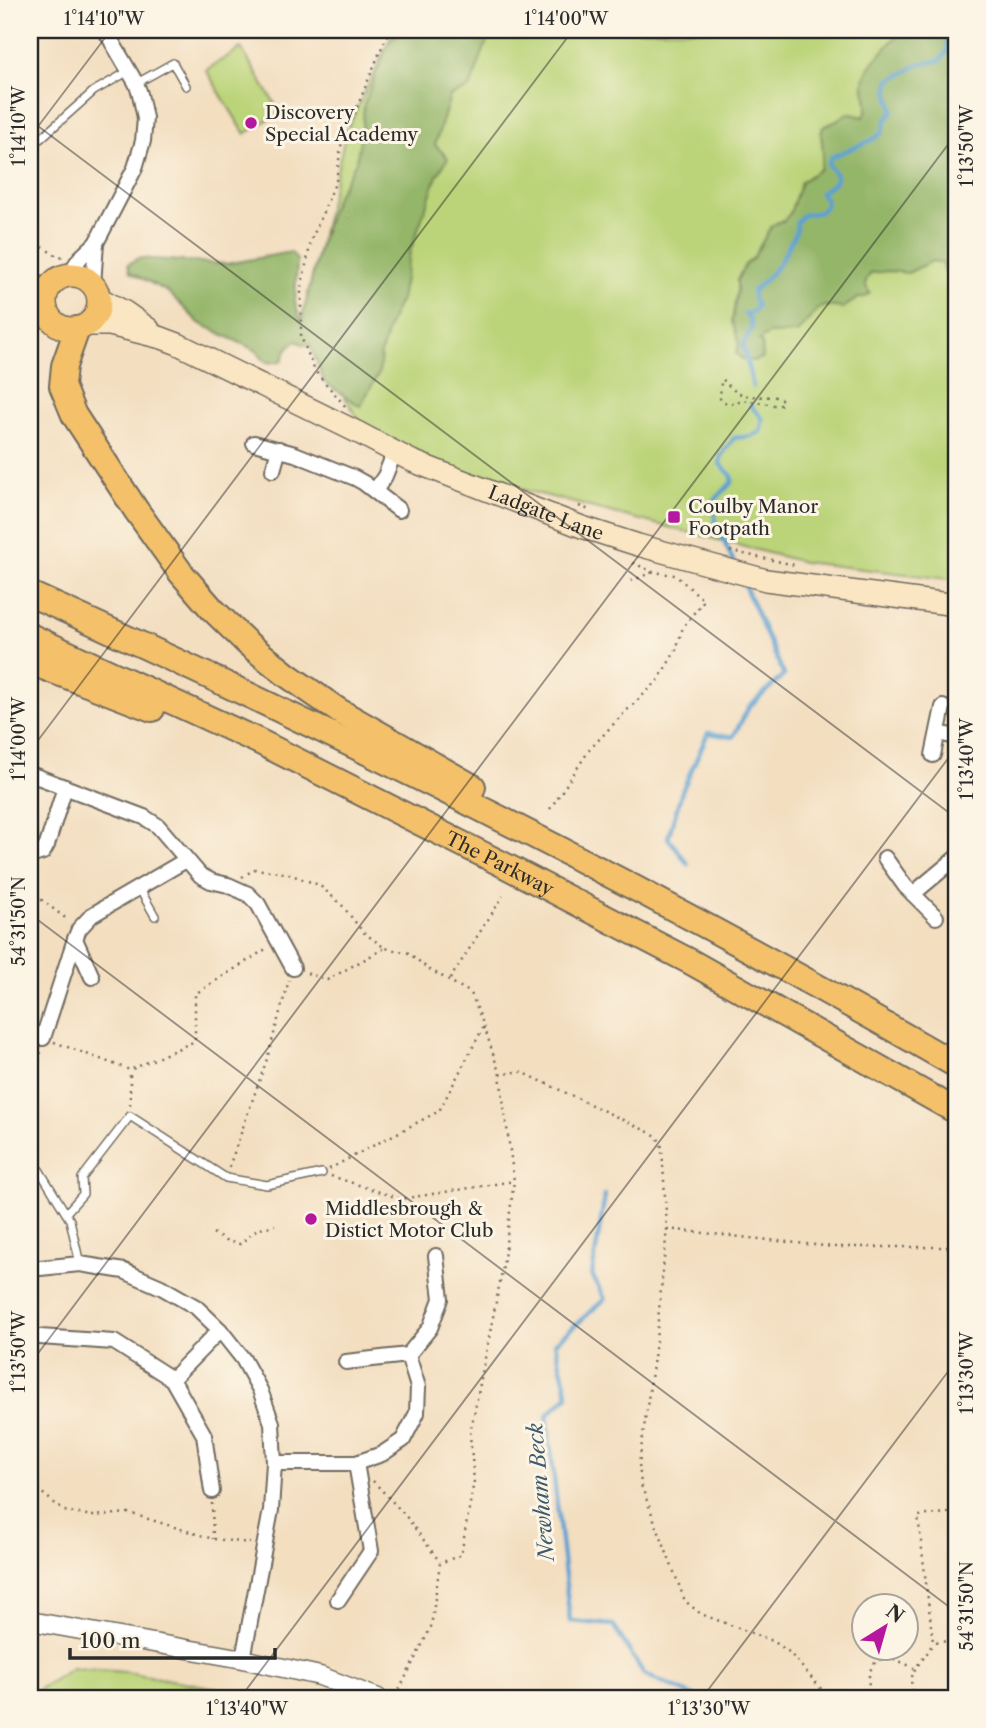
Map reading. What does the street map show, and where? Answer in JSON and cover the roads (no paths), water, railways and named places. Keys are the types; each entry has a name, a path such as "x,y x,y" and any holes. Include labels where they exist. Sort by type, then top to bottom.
{"highway":[{"path":"82,327 64,366 62,386 74,415 136,510 181,573 212,609 247,643 339,711 458,780 565,835 636,889"},
{"name":"The Parkway","path":"30,594 321,728 522,829 858,1009 956,1065"},
{"name":"The Parkway","path":"30,636 260,742 504,865 691,962 956,1111"},
{"path":"30,662 150,708 248,752 360,793"}],"main road":[{"path":"30,277 37,279 75,275 85,278 96,292 97,314 82,327 66,329 55,324 30,299"},
{"path":"48,315 45,297 49,288 61,277"},
{"name":"Ladgate Lane","path":"96,292 162,338"},
{"name":"Ladgate Lane","path":"82,327 110,325 178,344 412,461 582,527 766,580 956,605"}],"street":[{"path":"61,277 72,270 96,243 129,180 143,141 143,105 133,77 105,30"},
{"path":"96,243 96,292"},
{"path":"254,443 279,449 347,475 364,483 399,510"},
{"path":"273,470 279,449"},
{"path":"375,491 385,477 395,451"},
{"path":"933,755 943,707"},
{"path":"938,733 956,737"},
{"path":"30,774 144,817 158,826 200,875 248,894 258,904 293,968"},
{"path":"30,856 43,852 47,845 65,787"},
{"path":"885,858 913,894 936,917"},
{"path":"913,894 956,858"},
{"path":"36,1037 77,934 92,915 186,860"},
{"path":"77,934 92,977"},
{"path":"346,1362 408,1355 430,1328 441,1298 436,1256"},
{"path":"30,1269 80,1264 124,1271 161,1287 196,1307 220,1330 243,1359 260,1390 272,1423 274,1463 271,1510 243,1659"},
{"path":"172,1379 220,1330"},
{"path":"40,1337 114,1342 172,1379 204,1435 212,1491"},
{"path":"274,1463 356,1463 382,1454 403,1440 417,1413 418,1387 408,1355"},
{"path":"338,1600 371,1550 356,1463"},
{"path":"30,1621 243,1659 320,1676 378,1698"}],"lane":[{"path":"40,139 94,91 173,63 186,86"},
{"path":"139,887 155,916"},
{"path":"66,1213 83,1194 82,1178 130,1116 226,1178 267,1185 322,1173"},
{"path":"38,1168 70,1220 80,1264"}],"waterway":[{"name":"Newham Beck","path":"753,387 743,345 752,328 745,314 753,312 757,306 753,291 778,265 795,235 797,222 803,215 820,212 826,205 826,199 820,193 836,181 836,175 828,164 831,157 882,133 886,120 893,111 889,81 920,64 941,60 948,50 945,30"},
{"path":"735,565 715,522 715,500 732,482 732,476 720,464 721,456 734,438 760,432 763,419 751,406"},
{"path":"688,864 668,838 682,791 708,733 733,737 749,707 784,675 743,582"},
{"name":"Newham Beck","path":"605,1195 592,1275 605,1299 555,1343 568,1396 547,1415 570,1621 613,1625 644,1674 698,1698"}],"place":[{"name":"Discovery Special Academy","path":"251,123"},
{"name":"Coulby Manor Footpath","path":"674,517"},
{"name":"Middlesbrough & Distict Motor Club","path":"311,1219"}]}
